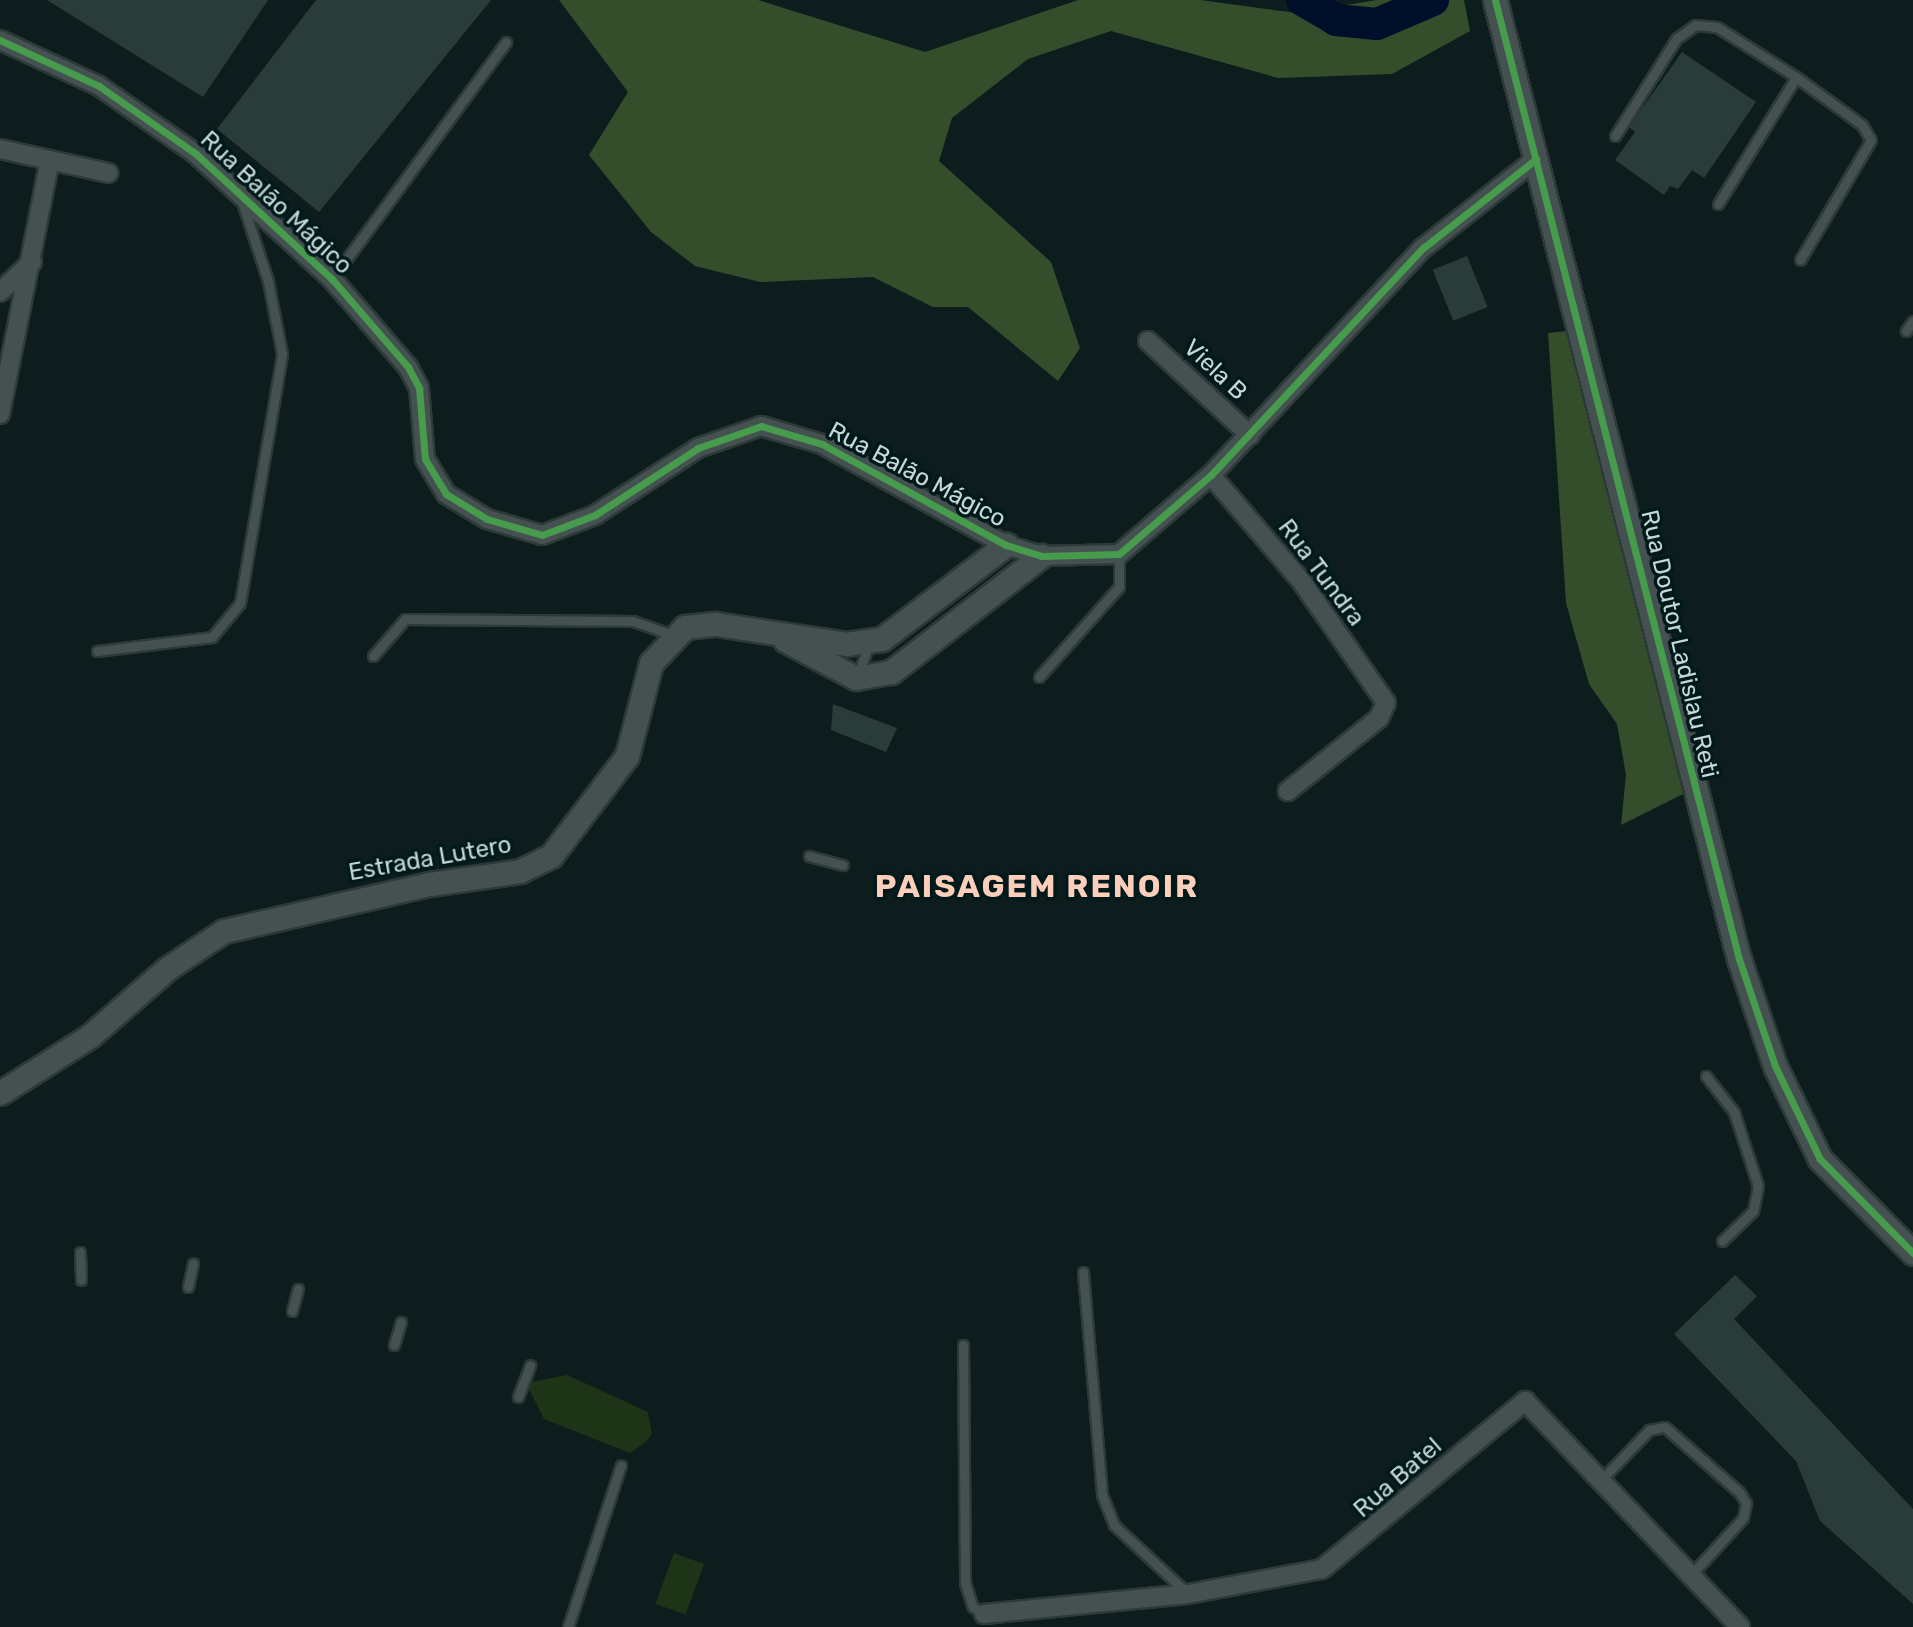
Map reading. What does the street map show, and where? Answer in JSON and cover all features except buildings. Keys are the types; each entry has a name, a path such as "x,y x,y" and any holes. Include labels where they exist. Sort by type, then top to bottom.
{"street":[{"name":"Rua Doutor Ladislau Reti","path":"1495,0 1695,796 1775,1066 1838,1183 1913,1253"},
{"name":"Rua Balão Mágico","path":"0,40 145,114 239,194 332,279 419,388 431,477 446,494 517,531 542,535 566,528 698,448 761,426 822,444 1006,545 1041,556 1119,554"},
{"path":"0,149 108,173"},
{"path":"1119,554 1212,475 1423,248 1536,159"},
{"path":"0,414 50,160"},
{"path":"0,292 32,262"},
{"name":"Viela B","path":"1148,341 1250,435"},
{"path":"0,367 5,391"},
{"name":"Rua Tundra","path":"1212,475 1302,582 1386,703 1379,718 1288,791"},
{"path":"673,635 701,623 783,639 870,642 899,631 1006,545"},
{"path":"783,639 856,678 905,664 1041,556"},
{"name":"Estrada Lutero","path":"0,1093 90,1036 168,968 224,931 430,884 520,871 551,856 627,756 651,663 673,635"},
{"name":"Rua Batel","path":"984,1614 1188,1594 1300,1575 1344,1557 1525,1401 1740,1627"}],"lane":[{"path":"1615,136 1676,39 1695,25 1717,27 1796,77 1862,125 1871,140 1800,260"},
{"path":"332,279 506,42"},
{"path":"1718,204 1796,77"},
{"path":"97,651 212,637 240,603 282,354 268,281 239,194"},
{"path":"1906,331 1913,321"},
{"path":"1040,677 1119,587 1119,554"},
{"path":"373,656 405,619 633,621 673,635"},
{"path":"856,678 870,642"},
{"path":"809,856 844,865"},
{"path":"1706,1076 1734,1112 1758,1186 1753,1211 1722,1241"},
{"path":"80,1252 81,1280"},
{"path":"188,1287 193,1264"},
{"path":"1083,1272 1102,1495 1114,1525 1188,1594"},
{"path":"292,1311 298,1289"},
{"path":"394,1345 401,1322"},
{"path":"963,1346 965,1583 973,1607 984,1614"},
{"path":"518,1397 530,1365"},
{"path":"1601,1482 1648,1430 1665,1427 1740,1493 1746,1503 1743,1518 1691,1575"},
{"path":"568,1627 621,1465"}],"green space":[{"path":"559,0 758,0 925,52 1078,0 1200,0 1297,13 1377,0 1464,0 1470,31 1392,74 1278,78 1111,31 1028,59 952,118 939,161 1051,262 1080,348 1058,381 968,307 933,307 873,277 760,282 695,266 651,232 589,155 628,92"},
{"path":"1567,331 1683,794 1621,825 1626,775 1617,724 1589,684 1566,603 1548,333"},
{"path":"567,1375 648,1412 652,1434 646,1442 630,1453 544,1419 526,1383"},
{"path":"674,1553 704,1564 686,1615 656,1604"}],"waterway":[{"path":"1302,0 1336,20 1377,24 1433,0"}],"cycle path":[{"path":"1495,0 1739,959 1775,1066 1820,1159 1913,1253"},
{"path":"0,40 99,86 196,154 332,279 408,367 419,388 425,459 446,494 487,519 542,535 595,515 698,448 761,426 822,444 1006,545 1041,556 1119,554 1211,475 1423,248 1536,159"}],"district":[{"name":"PAISAGEM RENOIR","path":"1037,886"}]}
